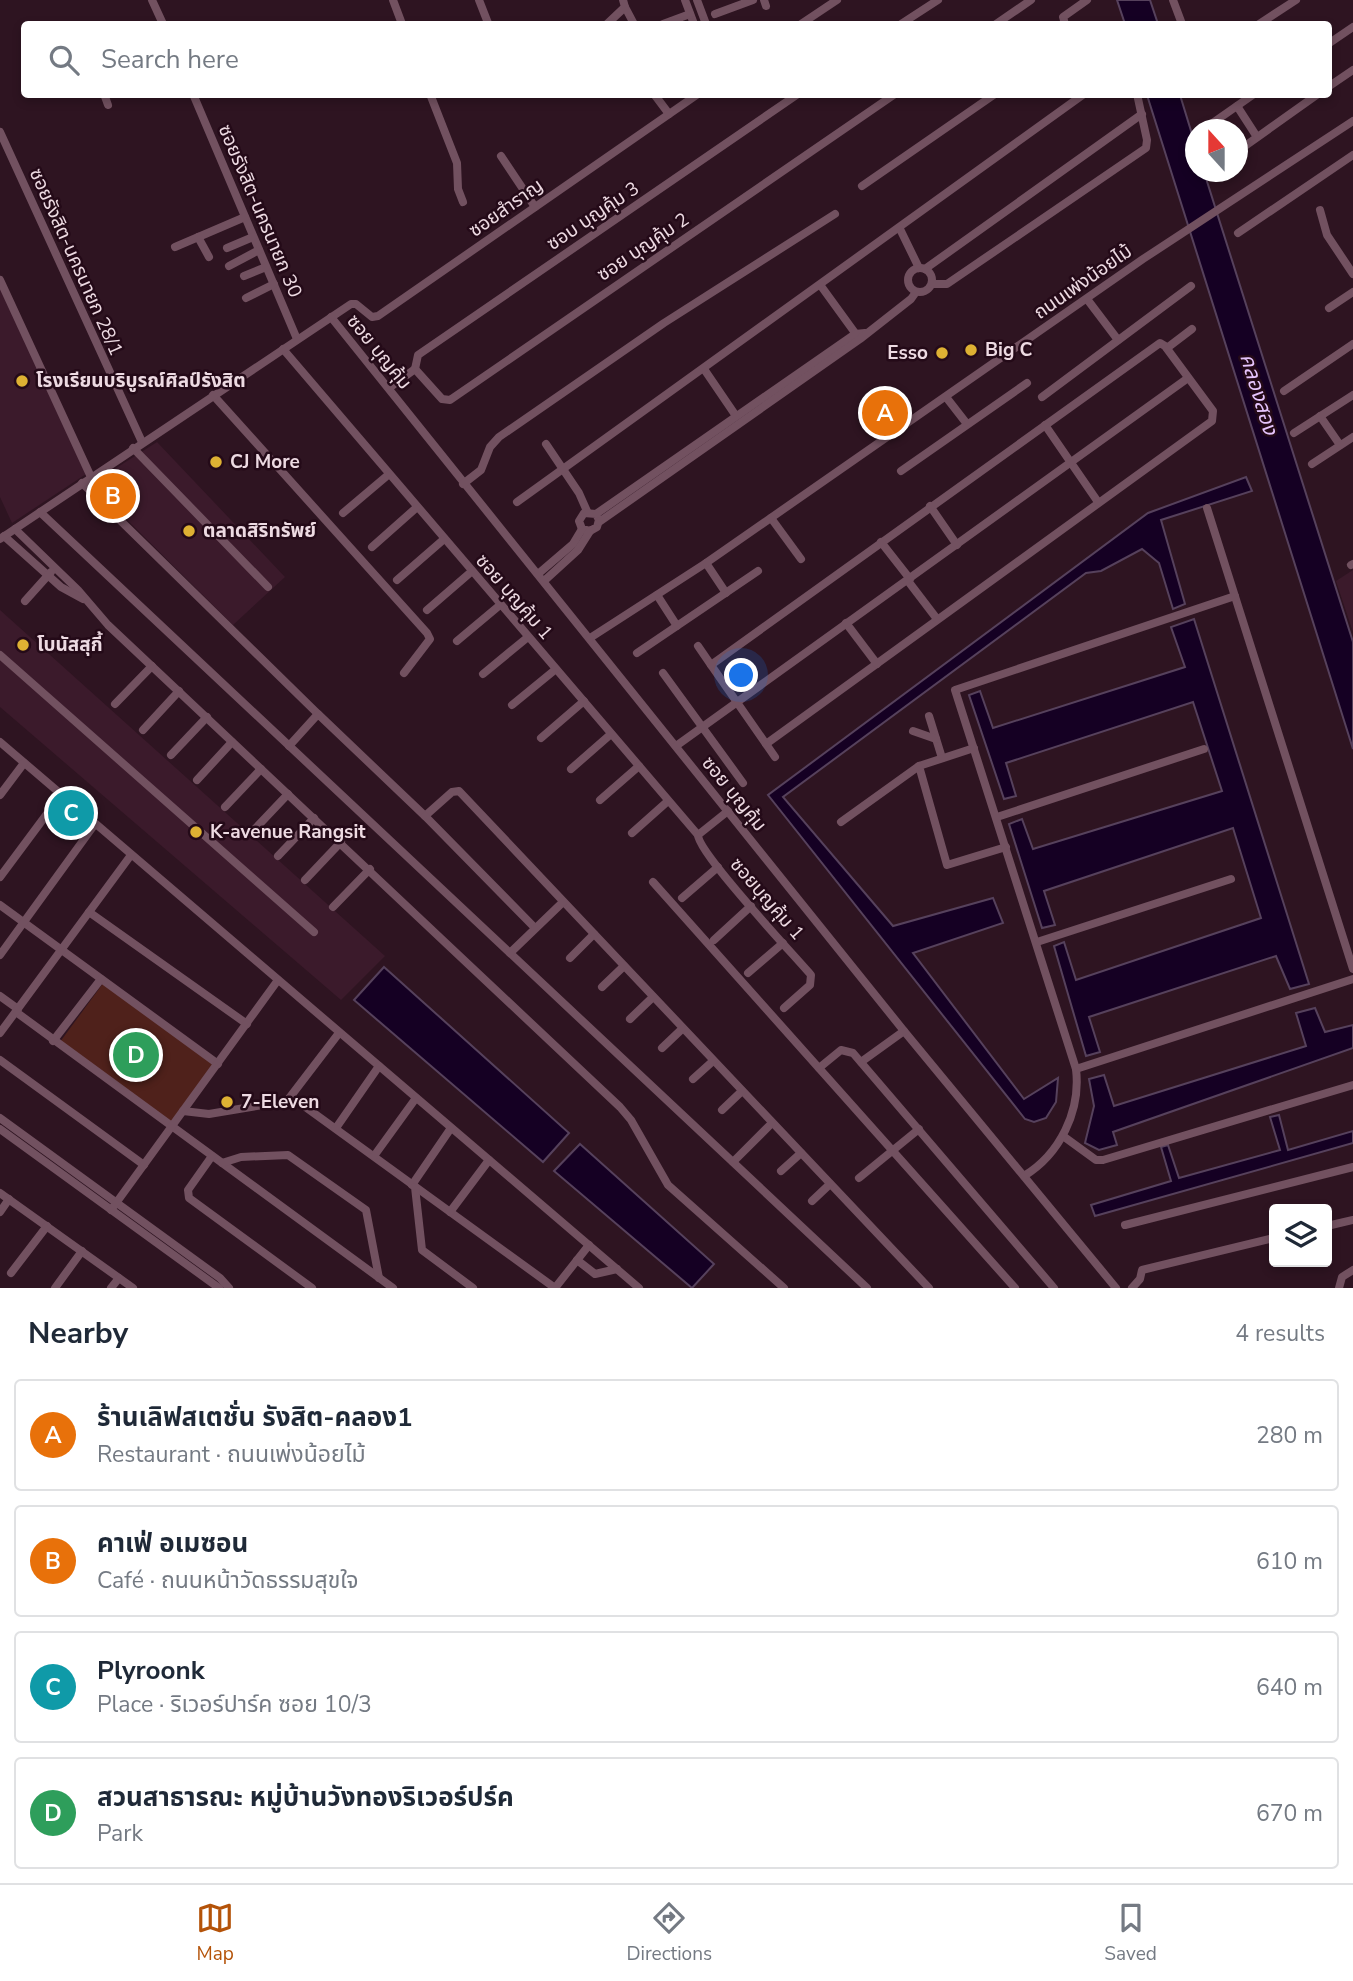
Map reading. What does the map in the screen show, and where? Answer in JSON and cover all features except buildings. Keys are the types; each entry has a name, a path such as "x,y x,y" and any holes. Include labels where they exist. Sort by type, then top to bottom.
{"street":[{"path":"152,0 162,21"},
{"path":"393,0 401,21"},
{"path":"479,0 487,21"},
{"path":"685,0 693,21"},
{"path":"697,0 705,21"},
{"path":"715,14 753,0"},
{"path":"806,21 837,0"},
{"path":"906,21 938,0"},
{"path":"1007,21 1031,0"},
{"path":"1064,21 1063,17 1087,0"},
{"path":"1173,0 1181,21"},
{"path":"1263,21 1292,1"},
{"path":"609,21 624,3 633,21"},
{"path":"671,21 690,14"},
{"path":"1332,41 1353,27"},
{"path":"1332,85 1353,71"},
{"path":"105,98 108,105"},
{"name":"ซอยรังสิต-นครนายก 30","path":"195,98 297,339"},
{"path":"432,98 457,163 458,189 463,202"},
{"path":"657,98 669,114"},
{"name":"ซอยสำราญ","path":"331,317 354,303 372,317 378,316 692,98"},
{"name":"ซอบ บุญคุ้ม 3","path":"389,388 415,369 418,355 792,98"},
{"name":"ซอย บุญคุ้ม 2","path":"415,369 442,399 450,400 889,98"},
{"path":"862,186 989,98"},
{"path":"517,502 821,286 1079,98"},
{"path":"586,530 579,517 594,516 860,335 911,299 916,292 925,291 932,284 947,284 1146,148 1147,140 1138,98"},
{"path":"1218,119 1248,98"},
{"path":"1248,143 1312,98"},
{"path":"1237,106 1257,137"},
{"path":"916,292 908,280 912,272 922,269 1142,114"},
{"name":"ถนนเพ่งน้อยไม้","path":"590,638 706,563 1180,235 1353,121"},
{"name":"ซอยรังสิต-นครนายก 28/1","path":"0,132 142,442"},
{"path":"1238,233 1353,155"},
{"path":"501,156 535,207"},
{"path":"1320,210 1326,235 1353,274"},
{"path":"463,484 481,470 490,447 499,437 664,323 835,214"},
{"path":"174,247 245,217"},
{"path":"900,229 922,269 930,274 932,284"},
{"path":"198,237 209,257"},
{"path":"227,247 253,237"},
{"path":"229,266 259,250"},
{"path":"244,276 266,267"},
{"path":"0,280 91,477"},
{"path":"246,298 274,284"},
{"path":"821,286 860,335"},
{"path":"1042,397 1191,286"},
{"path":"1329,308 1353,292"},
{"path":"1087,299 1118,340"},
{"path":"83,598 67,591 2,537 331,317"},
{"name":"ซอย บุญคุ้ม","path":"331,317 904,1031 1116,1288"},
{"path":"1167,348 1192,329"},
{"path":"541,578 586,530 594,516 736,416 860,335"},
{"path":"711,666 1160,343 1167,348 1213,411 1212,421 766,744"},
{"path":"1284,391 1353,344"},
{"name":"ซอย บุญคุ้ม 1","path":"283,349 443,540 639,766 698,840"},
{"path":"704,369 736,416"},
{"path":"676,746 1188,378"},
{"path":"901,471 1027,383"},
{"path":"213,395 427,633 430,639 428,646 404,673"},
{"path":"1294,433 1353,395"},
{"path":"946,397 967,424"},
{"path":"1321,416 1340,445"},
{"path":"1045,425 1098,502"},
{"path":"1312,464 1353,437"},
{"path":"546,444 594,516"},
{"path":"133,448 268,587"},
{"path":"343,513 388,475"},
{"path":"82,483 425,816 535,928"},
{"path":"930,506 957,545"},
{"path":"372,547 416,508"},
{"path":"1207,508 1353,969"},
{"path":"40,512 867,1288"},
{"path":"771,518 801,559"},
{"path":"15,529 152,666 620,1107 631,1120 668,1185 784,1288"},
{"path":"397,580 443,540"},
{"path":"880,542 937,619"},
{"path":"706,563 726,593"},
{"path":"25,601 55,569"},
{"path":"637,653 758,571"},
{"path":"427,610 471,572"},
{"path":"657,595 677,626"},
{"path":"1024,1176 1047,1159 1063,1136 1077,1093 1076,1069 955,692 957,688 1235,596"},
{"path":"457,641 500,605"},
{"path":"846,623 877,664"},
{"path":"484,674 528,636"},
{"path":"698,646 775,757"},
{"path":"0,655 314,932"},
{"path":"115,704 152,666"},
{"path":"512,705 556,669"},
{"path":"663,673 743,783"},
{"path":"143,730 179,691"},
{"path":"541,738 584,701"},
{"path":"289,746 318,714"},
{"path":"929,716 942,758"},
{"path":"171,755 207,717"},
{"path":"913,731 936,739"},
{"path":"571,769 611,734"},
{"path":"0,742 639,1288"},
{"path":"197,780 232,742"},
{"path":"842,822 919,766 974,748"},
{"path":"997,817 1204,749"},
{"path":"0,795 24,763"},
{"path":"600,800 639,766"},
{"path":"919,766 947,865 1006,847"},
{"path":"225,807 261,769"},
{"path":"425,816 452,792 459,791 929,1288"},
{"path":"251,833 288,794"},
{"path":"0,877 61,795"},
{"path":"632,833 668,801"},
{"path":"698,840 728,811"},
{"path":"278,856 314,818"},
{"path":"0,954 95,824"},
{"name":"ซอยบุญคุ้ม 1","path":"698,840 811,975 810,985 784,1008"},
{"path":"305,880 341,842"},
{"path":"0,1033 131,855"},
{"path":"682,898 718,867"},
{"path":"333,907 370,869"},
{"path":"1037,942 1231,879"},
{"path":"653,882 1015,1288"},
{"path":"510,953 563,902"},
{"path":"0,905 218,1064"},
{"path":"715,940 751,906"},
{"path":"89,912 247,1024"},
{"path":"569,958 594,934"},
{"path":"748,973 783,943"},
{"path":"602,987 624,967"},
{"path":"53,1041 101,979"},
{"path":"1076,1069 1353,979"},
{"path":"113,1207 278,980"},
{"path":"0,996 53,1041 393,1288"},
{"path":"630,1019 653,997"},
{"path":"662,1048 682,1029"},
{"path":"861,1062 904,1031"},
{"path":"183,1111 209,1114 264,1107 293,1098 339,1033"},
{"path":"819,1068 845,1049 861,1062 1054,1288"},
{"path":"0,1060 144,1165"},
{"path":"693,1079 713,1061"},
{"path":"335,1128 379,1066"},
{"path":"1063,1136 1096,1160 1167,1143 1353,1085"},
{"path":"722,1110 742,1091"},
{"path":"293,1098 555,1288 589,1245"},
{"path":"374,1156 416,1098"},
{"path":"0,1118 219,1288"},
{"path":"733,1162 772,1123"},
{"path":"451,1128 413,1186 422,1250 473,1288"},
{"path":"0,1129 220,1278 229,1288"},
{"path":"859,1178 893,1153 919,1129"},
{"path":"222,1163 241,1157 280,1153 298,1159 366,1210 379,1278"},
{"path":"781,1171 801,1153"},
{"path":"212,1156 188,1190 188,1198 312,1288"},
{"path":"450,1212 489,1160"},
{"path":"1125,1225 1353,1167"},
{"path":"812,1201 831,1184"},
{"path":"0,1193 133,1288"},
{"path":"0,1212 9,1199"},
{"path":"1332,1225 1353,1220"},
{"path":"11,1273 47,1226"},
{"path":"1132,1288 1140,1279 1142,1269 1269,1239"},
{"path":"55,1288 82,1251"},
{"path":"577,1260 596,1274 617,1269"},
{"path":"1339,1288 1342,1277 1353,1270"},
{"path":"111,1288 119,1278"}],"shaded area":[{"name":"โรงเรียนบริบูรณ์ศิลป์รังสิต","path":"0,288 86,474 12,523 0,497"},
{"name":"ตลาดสิริทรัพย์","path":"157,442 285,577 233,625 91,484"},
{"path":"1353,570 1353,632 1336,581"},
{"name":"K-avenue Rangsit","path":"0,610 385,956 341,1000 0,707"},
{"path":"104,982 215,1063 171,1125 57,1046"}],"water":[{"path":"1117,0 1150,0 1157,21 1124,21"},
{"name":"คลองสอง","path":"1148,98 1181,98 1187,119 1185,119 1185,182 1207,182 1353,642 1353,749"},
{"path":"1246,477 1252,491 1161,520 1185,604 1173,609 1159,563 1142,549 1101,571 1086,573 783,797 893,926 993,898 1003,923 913,953 1024,1099 1058,1078 1056,1102 1046,1118 1034,1122 1025,1119 768,795 1148,513"},
{"path":"1194,619 1309,984 1290,989 1276,956 1089,1017 1100,1052 1086,1056 1054,946 1064,942 1076,980 1261,918 1233,828 1044,891 1055,925 1042,928 1009,824 1022,819 1033,849 1222,791 1193,702 1006,763 1016,796 1004,799 969,695 980,691 993,728 1185,667 1171,627"},
{"path":"384,967 569,1133 543,1162 354,1000"},
{"path":"1315,1008 1325,1032 1353,1025 1353,1048 1113,1132 1117,1145 1099,1150 1085,1143 1094,1106 1089,1079 1104,1075 1114,1106 1306,1046 1296,1013"},
{"path":"1279,1115 1288,1150 1353,1131 1353,1143 1095,1216 1091,1205 1171,1181 1161,1147 1168,1145 1179,1178 1280,1150 1270,1117"},
{"path":"580,1144 714,1264 692,1288 554,1171"}],"place":[{"name":"Big C","path":"971,350"},
{"name":"Esso","path":"942,353"},
{"name":"โรงเรียนบริบูรณ์ศิลป์รังสิต","path":"22,381"},
{"name":"ร้านเลิฟสเตชั่น รังสิต-คลอง1","path":"885,413"},
{"name":"CJ More","path":"216,462"},
{"name":"คาเฟ่ อเมซอน","path":"113,496"},
{"name":"ตลาดสิริทรัพย์","path":"189,531"},
{"name":"โบนัสสุกี้","path":"23,645"},
{"name":"Plyroonk","path":"71,813"},
{"name":"K-avenue Rangsit","path":"196,832"},
{"name":"สวนสาธารณะ หมู่บ้านวังทองริเวอร์ปร์ค","path":"136,1055"},
{"name":"7-Eleven","path":"227,1102"}]}
